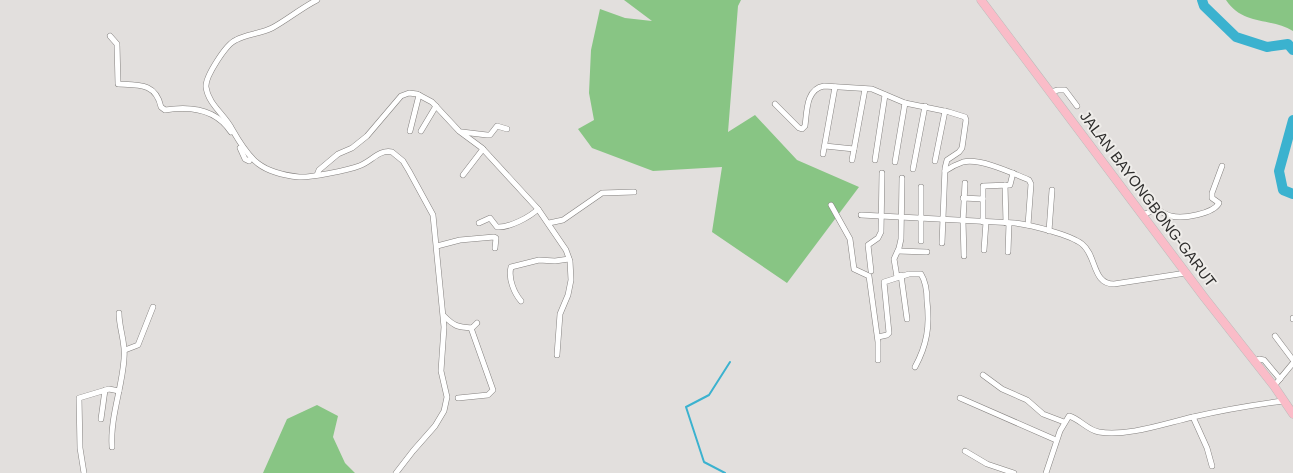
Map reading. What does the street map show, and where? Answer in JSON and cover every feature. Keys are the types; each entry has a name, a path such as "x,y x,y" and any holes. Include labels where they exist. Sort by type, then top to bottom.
{"main road":[{"name":"JALAN BAYONGBONG-GARUT","path":"982,0 1186,273 1274,386 1293,414"}],"street":[{"path":"317,0 271,28 234,41 207,79 206,89 215,106 230,124 244,150 263,167 298,177 317,175 356,167 368,162 380,153 388,151 395,153 409,171 432,210 443,315 441,371 447,401 435,426 396,473"},
{"path":"110,36 117,44 118,84 142,85 154,90 158,95 162,108 165,110 180,107 210,112 227,126 245,159 249,161 251,158"},
{"path":"775,104 802,129 805,126 810,95 820,86 872,89 905,102 964,116 966,120 960,150 947,160 945,170 942,243"},
{"path":"823,154 835,87"},
{"path":"852,160 865,89"},
{"path":"1051,92 1065,90 1077,106"},
{"path":"317,175 319,170 338,154 352,148 367,136 401,96 409,93 432,102 435,108 481,151 536,212 549,223 566,250 569,258 570,288 560,314 557,355"},
{"path":"875,160 885,95"},
{"path":"410,131 419,97"},
{"path":"895,162 905,102"},
{"path":"913,169 925,106"},
{"path":"421,131 435,108"},
{"path":"935,162 945,111"},
{"path":"461,132 487,135 497,126 507,129"},
{"path":"825,146 854,149"},
{"path":"463,175 481,151"},
{"path":"945,170 955,165 969,162 981,163 1013,173 1031,182 1028,225"},
{"path":"1143,215 1156,209 1170,216 1196,216 1215,208 1219,203 1212,198 1212,193 1222,166"},
{"path":"871,271 868,245 881,235 882,172"},
{"path":"984,250 984,185 1010,185 1013,173"},
{"path":"902,178 901,239 894,259 907,319"},
{"path":"964,256 965,183"},
{"path":"1005,185 1008,252"},
{"path":"921,187 921,241"},
{"path":"1049,231 1052,190"},
{"path":"549,223 563,220 602,193 634,192"},
{"path":"964,198 983,199"},
{"path":"831,205 850,239 854,269 869,276 878,337 878,360"},
{"path":"479,223 490,218 500,228 528,218 536,212"},
{"path":"861,214 1028,225 1077,241 1084,246 1100,280 1107,283 1114,284 1186,273"},
{"path":"437,246 460,240 494,237 496,238 496,248"},
{"path":"898,251 927,252"},
{"path":"521,301 512,286 511,267 539,260 555,261 569,258"},
{"path":"878,337 889,333 883,283 886,280 899,276 921,274 926,291 929,320 923,352 915,366"},
{"path":"125,350 138,346 153,307"},
{"path":"112,447 112,419 119,391 125,350 119,313"},
{"path":"443,315 453,326 471,328 477,323"},
{"path":"458,398 488,394 493,390 471,328"},
{"path":"1274,386 1293,362 1275,336"},
{"path":"1255,362 1259,359 1264,360 1280,379"},
{"path":"983,375 1002,389 1028,400 1044,414 1064,422"},
{"path":"84,473 80,448 80,398 109,389 119,391"},
{"path":"100,419 105,390"},
{"path":"960,398 1056,440"},
{"path":"1046,473 1056,440 1064,422 1070,416 1099,432 1145,430 1193,417 1284,401"},
{"path":"1193,417 1207,448 1212,466"},
{"path":"965,451 987,464 1014,473"}],"green space":[{"path":"624,0 741,0 738,6 728,132 755,115 797,160 859,187 787,283 712,232 722,167 653,171 592,148 578,129 594,120 589,93 591,50 600,9 625,18 652,21"},
{"path":"1226,0 1293,0 1293,31 1240,14"},
{"path":"317,405 338,416 333,437 345,463 355,473 263,473 287,419"}],"waterway":[{"path":"1202,0 1204,6 1236,37 1267,47 1288,44 1293,50"},
{"path":"1293,120 1279,171 1283,190 1293,194"},
{"path":"725,473 704,462 686,407 709,395 730,362"}]}
